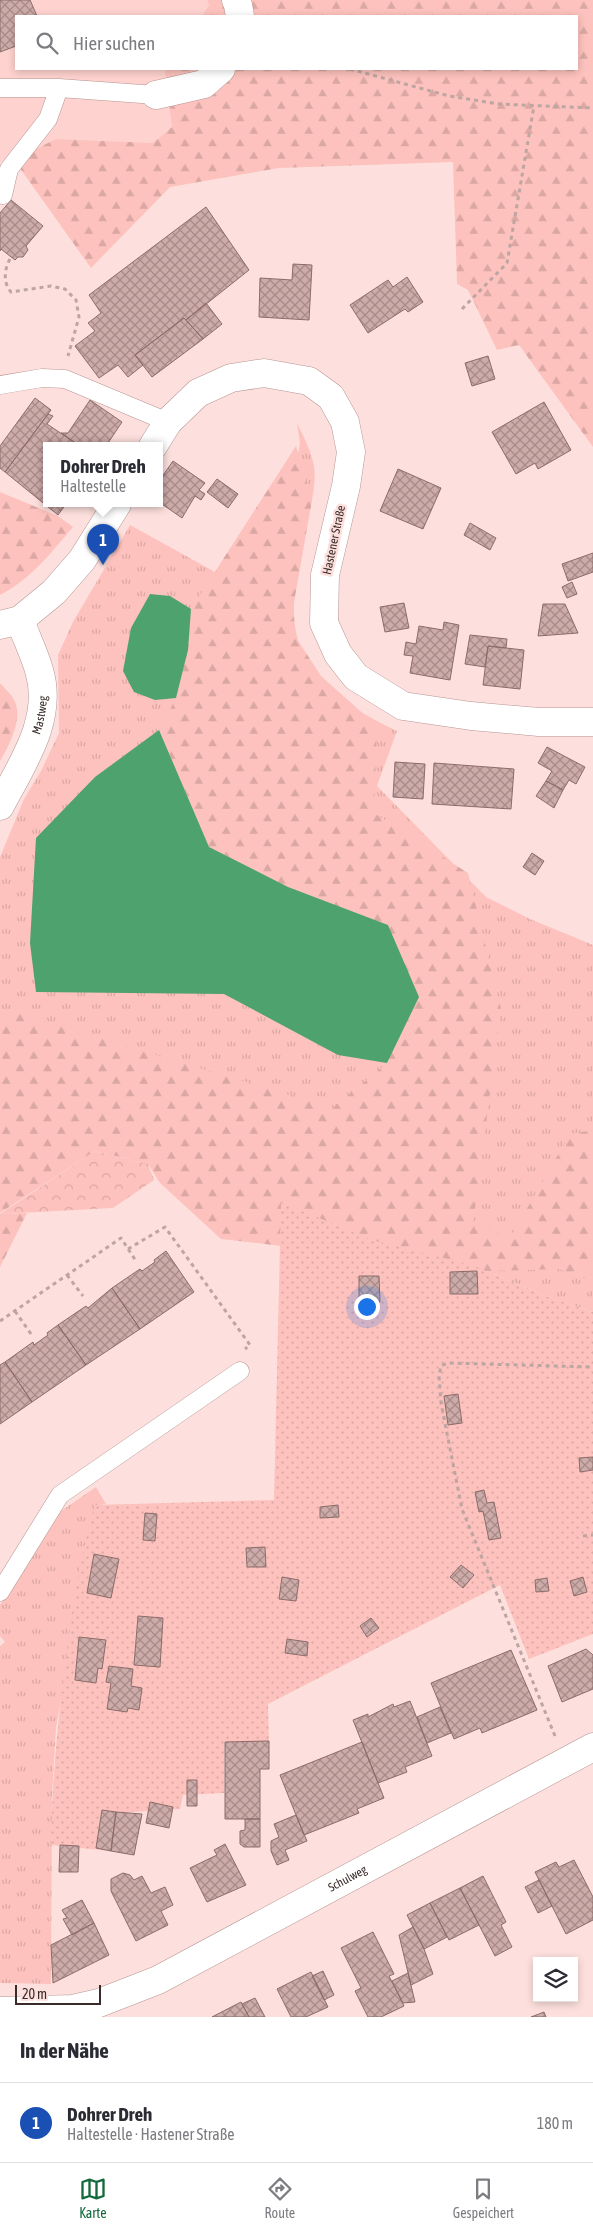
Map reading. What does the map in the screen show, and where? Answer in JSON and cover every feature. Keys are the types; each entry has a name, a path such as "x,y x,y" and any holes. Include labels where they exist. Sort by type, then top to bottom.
{"street":[{"path":"236,0 240,15"},
{"path":"156,95 204,84 220,70"},
{"name":"Hastener Straße","path":"156,442 168,422 198,394 231,378 264,373 309,381 331,397 345,422 351,452 346,486 325,575 324,623 338,654 356,677 403,706 471,716 539,722 593,722"},
{"path":"10,622 54,592 82,560 115,507"},
{"name":"Mastweg","path":"0,806 39,728 43,702 40,671 10,622"},
{"name":"Schulweg","path":"98,2010 194,1962 593,1747"},
{"path":"0,2011 98,2010"}],"lane":[{"path":"0,88 59,88 156,95"},
{"path":"3,196 9,169 48,119 59,88"},
{"path":"0,384 42,378 65,379 168,422"},
{"path":"0,1592 60,1495 240,1372"}],"path":[{"path":"354,70 449,96 499,104 593,108"},
{"path":"462,309 508,263 534,106"},
{"path":"10,260 5,270 7,288 11,292 51,286 65,289 76,300 79,317 69,351 65,379"},
{"path":"128,1249 165,1227 250,1345 231,1362 240,1372"},
{"path":"0,1321 121,1238 136,1260"},
{"path":"67,1275 83,1296"},
{"path":"15,1311 31,1334"},
{"path":"565,1762 462,1509 441,1403 439,1373 441,1366 447,1363 593,1367"},
{"path":"583,1536 593,1535"}],"shaded area":[{"path":"0,0 207,0 209,4 203,15 15,15 15,70 166,70 165,72 172,127 153,143 56,139 14,160 0,162"},
{"path":"150,594 170,596 191,609 188,650 176,698 155,700 134,692 123,671 131,628"},
{"path":"159,730 209,847 288,887 388,925 419,997 387,1063 338,1055 224,994 36,992 30,943 36,838 95,777"}],"green space":[{"path":"207,0 593,0 593,447 519,345 497,350 468,290 457,284 453,162 279,168 170,187 91,268 14,160 56,139 153,143 172,127 165,72 166,70 578,70 578,15 203,15 209,5"},
{"path":"297,423 311,455 315,474 295,590 296,632 302,652 312,670 326,685 341,699 359,711 397,731 377,786 486,897 530,919 593,945 593,1312 546,1296 472,1265 0,1059 0,857 24,799 41,771 59,733 58,655 73,622 130,525 253,593 293,481 300,443"},
{"path":"296,446 312,500 293,608 295,636 321,676 377,726 374,813 468,873 501,1009 473,1224 510,1238 570,1134 593,1130 593,1281 559,1269 450,1272 401,1260 221,1239 160,1183 148,1164 95,1151 0,1213 0,1008 333,1108 387,1063 288,887 209,847 159,730 176,698 188,650 191,609"},
{"path":"0,492 58,516 73,527 31,573 0,595"},
{"path":"0,683 13,698 16,705 17,722 8,747 0,761"},
{"path":"95,1151 148,1164 154,1180 113,1208 0,1214"},
{"path":"281,1202 372,1240 472,1265 546,1296 593,1312 593,1634 529,1659 500,1585 268,1704 269,1741 224,1742 224,1793 183,1795 180,1809 116,1813 110,1851 51,1845 54,1772 64,1675 78,1578 95,1505 274,1500"},
{"path":"27,1213 0,1267 0,1214"},
{"path":"96,1487 106,1504 95,1506 56,1728 52,1795 51,1984 0,1983 0,1646 5,1642 0,1636 0,1605 58,1513"}],"building":[{"path":"0,0 30,0 37,15 15,15 15,46 0,52"},
{"path":"11,200 43,226 26,246 28,250 23,257 18,257 15,260 1,249 0,251 0,213"},
{"path":"206,207 249,270 186,320 184,318 135,355 143,365 128,377 118,365 99,378 75,346 95,331 88,323 101,313 89,295"},
{"path":"293,264 312,265 309,320 259,317 260,278 292,280"},
{"path":"407,277 423,302 408,312 405,309 368,333 350,305 388,280 393,287"},
{"path":"206,303 222,324 203,339 186,320"},
{"path":"184,318 203,339 152,377 135,355"},
{"path":"488,356 495,379 472,386 465,363"},
{"path":"35,398 51,410 5,472 0,468 0,446"},
{"path":"90,400 122,422 109,442 74,442 61,433 68,433"},
{"path":"544,402 571,450 538,469 535,463 516,474 492,432"},
{"path":"48,414 53,416 47,424 74,442 43,442 43,503 5,472"},
{"path":"173,461 205,483 199,490 205,494 201,500 195,496 182,518 163,505 163,475"},
{"path":"398,469 441,488 423,529 380,511"},
{"path":"217,479 238,494 228,508 207,492"},
{"path":"48,507 64,507 58,515"},
{"path":"470,523 496,538 490,550 464,535"},
{"path":"593,553 593,572 568,581 562,564"},
{"path":"572,582 577,594 567,598 562,587"},
{"path":"404,603 409,628 385,632 380,607"},
{"path":"543,604 565,604 578,633 538,636"},
{"path":"444,622 459,625 450,680 410,673 413,656 404,655 406,642 416,644 419,626 443,630"},
{"path":"470,635 507,639 506,648 488,646 485,667 465,664"},
{"path":"488,646 524,650 520,689 483,685"},
{"path":"547,747 585,767 576,784 569,780 563,790 546,781 552,771 538,763"},
{"path":"395,762 425,764 423,799 393,797"},
{"path":"434,763 514,769 511,809 432,804"},
{"path":"546,781 563,790 554,808 536,796"},
{"path":"532,853 544,861 535,875 523,867"},
{"path":"166,1251 194,1292 140,1329 112,1288 140,1269 142,1271"},
{"path":"477,1271 478,1294 450,1294 450,1272"},
{"path":"359,1276 379,1276 380,1302 359,1303"},
{"path":"112,1288 140,1329 86,1365 58,1325 86,1306 88,1308"},
{"path":"58,1325 86,1365 32,1402 5,1362 33,1342 34,1345"},
{"path":"5,1362 32,1402 0,1424 0,1365"},
{"path":"458,1394 462,1423 448,1425 444,1396"},
{"path":"593,1457 593,1470 580,1472 579,1458"},
{"path":"484,1490 487,1503 494,1502 501,1538 489,1540 483,1511 479,1512 475,1492"},
{"path":"338,1505 339,1517 320,1518 320,1507"},
{"path":"145,1513 157,1514 155,1541 143,1540"},
{"path":"265,1547 266,1567 247,1567 246,1548"},
{"path":"94,1554 119,1559 111,1598 87,1593"},
{"path":"461,1565 474,1575 463,1588 450,1577"},
{"path":"282,1577 299,1580 296,1601 279,1599"},
{"path":"583,1577 587,1592 574,1596 570,1581"},
{"path":"547,1578 549,1591 536,1592 535,1580"},
{"path":"138,1616 163,1618 160,1667 134,1665"},
{"path":"371,1618 379,1628 367,1637 360,1626"},
{"path":"79,1637 106,1640 102,1669 98,1668 96,1683 75,1680"},
{"path":"287,1639 308,1642 307,1656 285,1653"},
{"path":"586,1649 593,1655 593,1689 562,1702 548,1666"},
{"path":"511,1650 537,1710 482,1733 480,1728 454,1739 431,1683"},
{"path":"109,1666 133,1669 131,1686 142,1688 139,1710 128,1708 127,1712 107,1709 111,1683 106,1682"},
{"path":"410,1701 432,1756 405,1767 407,1772 378,1783 353,1720 368,1714 368,1717 393,1704 394,1707"},
{"path":"440,1707 451,1733 427,1743 417,1717"},
{"path":"269,1741 269,1769 260,1769 260,1819 225,1819 225,1742"},
{"path":"362,1742 384,1798 357,1809 359,1813 304,1835 280,1775"},
{"path":"187,1780 197,1780 197,1806 187,1806"},
{"path":"150,1802 173,1807 169,1828 146,1823"},
{"path":"102,1810 116,1812 111,1851 96,1848"},
{"path":"116,1812 142,1814 134,1855 111,1851"},
{"path":"296,1815 307,1841 285,1850 289,1860 277,1865 271,1851 271,1841 279,1837 274,1824"},
{"path":"245,1819 260,1819 260,1847 244,1847 240,1844 240,1831 245,1830"},
{"path":"225,1844 246,1885 207,1902 190,1868 217,1855 214,1850"},
{"path":"60,1845 79,1846 78,1872 59,1872"},
{"path":"574,1860 593,1897 593,1920 566,1934 535,1872 556,1862 559,1867"},
{"path":"123,1873 130,1875 134,1880 142,1876 151,1893 165,1887 173,1905 161,1911 168,1925 136,1941 111,1891 111,1879"},
{"path":"483,1876 506,1922 501,1925 512,1947 495,1956 460,1888"},
{"path":"539,1880 552,1906 538,1913 525,1887"},
{"path":"460,1888 479,1925 449,1940 430,1903"},
{"path":"82,1900 94,1923 72,1935 63,1919 67,1918 62,1910"},
{"path":"430,1903 447,1937 424,1949 407,1915"},
{"path":"94,1923 109,1955 53,1983 51,1945"},
{"path":"413,1927 424,1949 433,1974 411,1985 399,1935"},
{"path":"373,1932 394,1974 389,1976 404,2006 381,2017 368,2017 355,1991 361,1988 341,1948"},
{"path":"323,1971 334,1995 324,2000 312,1976"},
{"path":"311,1972 328,2007 306,2017 291,2017 277,1989"},
{"path":"408,1973 415,2002 403,2003 392,1981"},
{"path":"255,1998 265,2017 249,2017 242,2004"},
{"path":"241,2002 249,2017 212,2017"},
{"path":"544,2012 546,2017 531,2017"}],"place":[{"name":"Dohrer Dreh","path":"103,565"}]}
